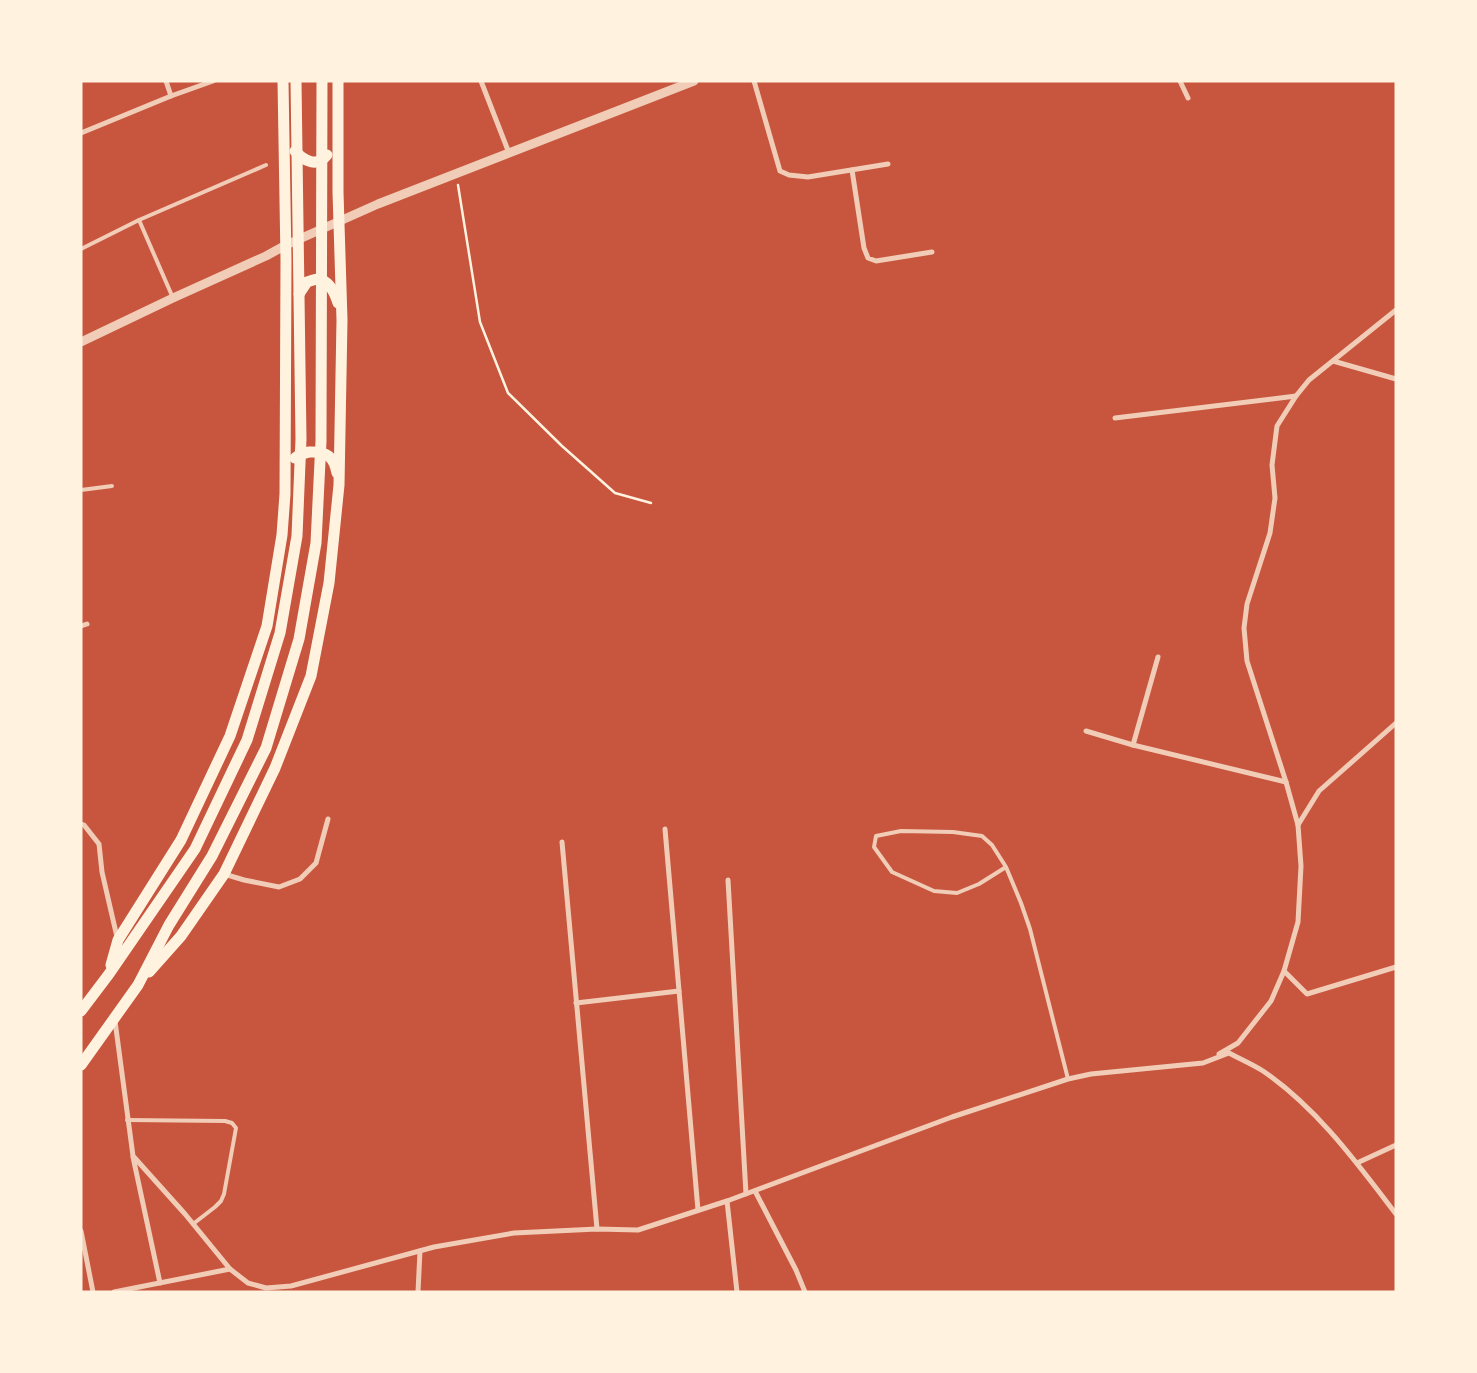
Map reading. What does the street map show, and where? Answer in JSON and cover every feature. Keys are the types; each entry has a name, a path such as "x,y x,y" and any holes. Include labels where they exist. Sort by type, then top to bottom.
{"main road":[{"path":"109,974 118,940 181,840 230,736 267,626 282,535 285,494 286,245 283,81"},
{"path":"81,1011 109,974 195,848 247,740 280,633 297,536 301,439 296,81"},
{"path":"138,985 169,924 212,856 266,748 299,639 316,543 321,440 322,81"},
{"path":"81,1065 138,985 181,936 224,874 275,768 311,676 329,583 340,485 342,320 338,81"},
{"path":"283,108 288,136 296,152 303,160 314,163 324,158 331,148 336,134 339,115"},
{"path":"285,325 293,302 306,282 318,279 329,284 333,290 342,320"},
{"path":"285,494 291,462 299,454 322,452 330,457 335,464 340,485"}],"street":[{"path":"166,81 171,96"},
{"path":"81,133 213,81"},
{"path":"481,81 509,153"},
{"path":"81,342 286,245 378,204 694,81"},
{"path":"754,81 780,171 789,175 808,177 888,164"},
{"path":"1180,81 1188,98"},
{"path":"852,170 864,248 868,258 876,261 932,252"},
{"path":"1203,1063 1238,1043 1271,1001 1284,971 1298,922 1301,866 1298,825 1247,661 1244,628 1247,604 1270,533 1275,498 1272,465 1277,426 1296,396 1309,380 1396,310"},
{"path":"1333,361 1396,379"},
{"path":"1115,418 1296,396"},
{"path":"81,626 87,624"},
{"path":"1133,745 1158,657"},
{"path":"1298,825 1319,791 1396,723"},
{"path":"1086,732 1286,782"},
{"path":"224,874 279,887 300,879 316,862 328,819"},
{"path":"81,824 84,825 99,844 102,872 118,940"},
{"path":"665,828 698,1210"},
{"path":"562,842 597,1229"},
{"path":"728,880 746,1194"},
{"path":"1284,971 1307,994 1396,967"},
{"path":"576,1003 679,991"},
{"path":"115,1018 133,1156 160,1283"},
{"path":"133,1156 230,1269 248,1283 266,1288 291,1286 420,1251 514,1233 597,1229 638,1230 727,1201 952,1116 1068,1079 1091,1074 1203,1063 1229,1053 1262,1071 1303,1103 1357,1162 1396,1214"},
{"path":"1357,1162 1396,1145"},
{"path":"755,1190 796,1270 805,1292"},
{"path":"727,1201 737,1292"},
{"path":"81,1232 93,1292"},
{"path":"418,1292 420,1251"},
{"path":"114,1292 230,1269"}],"lane":[{"path":"81,249 139,220 266,165"},
{"path":"139,220 173,298"},
{"path":"81,490 112,486"},
{"path":"1006,867 979,884 957,893 934,891 892,872 874,847 876,836 901,831 953,832 982,836 992,845 1006,867 1030,929 1068,1079"},
{"path":"127,1120 225,1121 232,1123 236,1128 224,1194 221,1201 193,1224"}],"path":[{"path":"456,174 480,322 508,392 562,446 615,492 651,502"}]}
